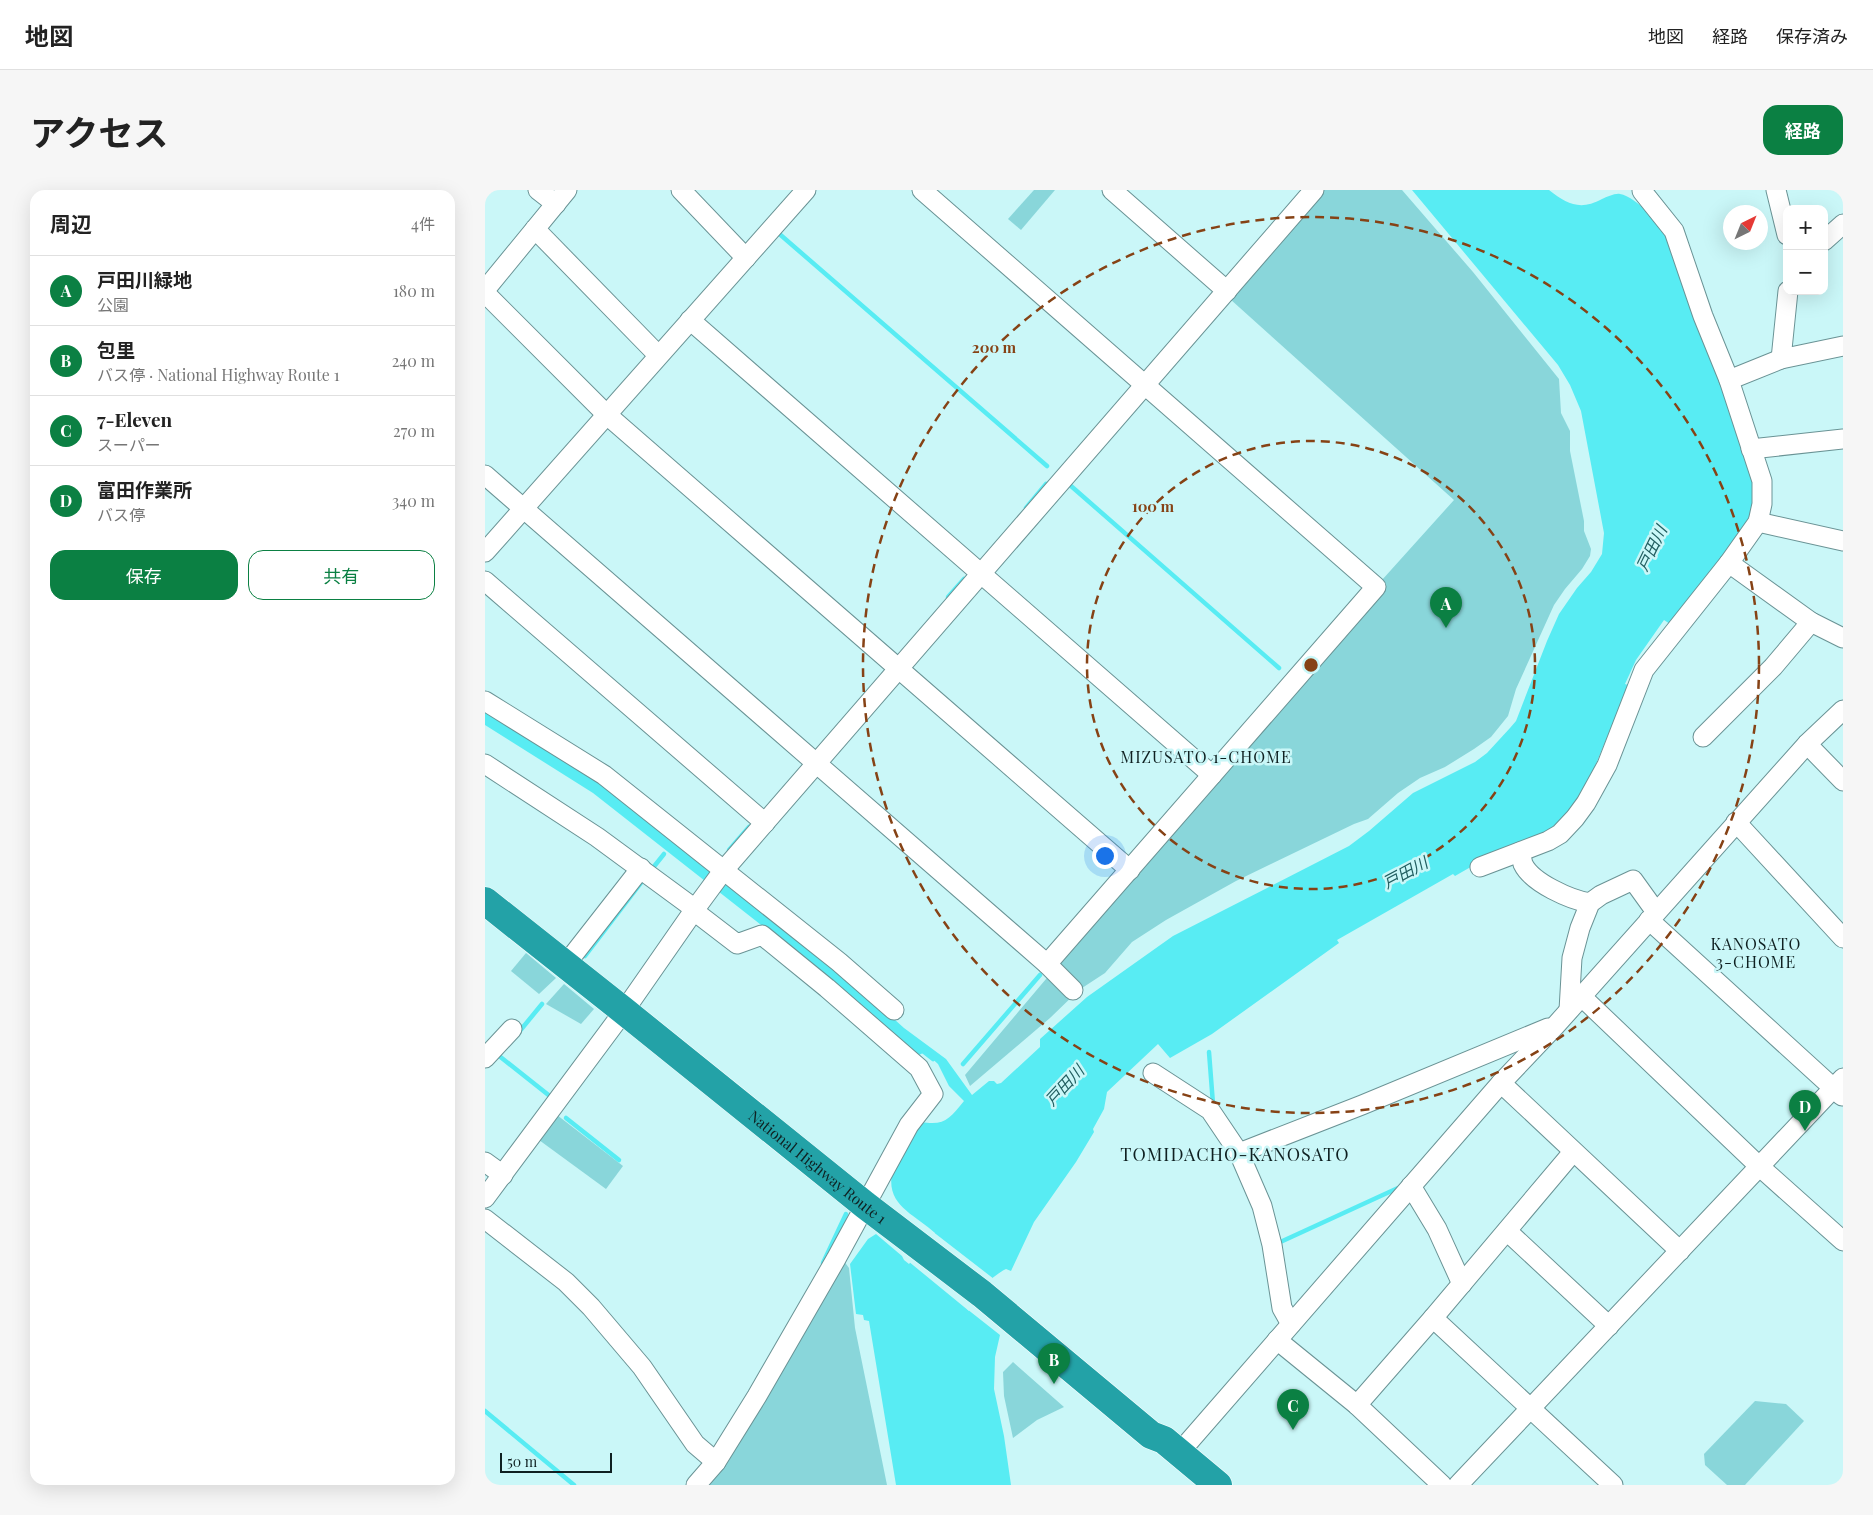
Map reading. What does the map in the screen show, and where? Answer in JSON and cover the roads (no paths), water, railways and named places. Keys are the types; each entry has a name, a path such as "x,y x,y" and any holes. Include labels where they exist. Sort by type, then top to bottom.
{"highway":[{"name":"National Highway Route 1","path":"485,901 625,1011 865,1205 982,1294 1151,1435 1164,1440 1218,1485"},
{"name":"National Highway Route 1","path":"1151,1435 1157,1447 1200,1485"}],"street":[{"path":"538,190 561,197 485,292 606,414 1130,870"},
{"path":"681,190 746,258"},
{"path":"485,552 806,190"},
{"path":"922,190 1376,587 1047,964"},
{"path":"1112,190 1227,291"},
{"path":"485,1198 625,1011 694,910 718,879 1314,190"},
{"path":"1480,867 1548,841 1560,834 1586,803 1607,765 1644,670 1729,563 1758,522 1762,504 1762,482 1729,380 1703,316 1674,231 1643,190"},
{"path":"1776,190 1783,219"},
{"path":"1828,237 1843,224"},
{"path":"535,229 658,356"},
{"path":"1781,359 1788,295"},
{"path":"690,320 1212,775"},
{"path":"1729,380 1781,359 1843,346"},
{"path":"1751,449 1843,439"},
{"path":"485,476 1047,964 1073,990"},
{"path":"1758,522 1843,541"},
{"path":"1729,563 1811,622 1843,638"},
{"path":"485,581 765,823"},
{"path":"1703,737 1773,667 1811,622"},
{"path":"485,701 604,776 718,879 839,962 894,1010"},
{"path":"1186,1445 1501,1083 1556,1025 1807,744 1843,710"},
{"path":"1807,744 1843,781"},
{"path":"485,764 641,868 737,944 762,935 827,988 919,1068 933,1094 909,1125 767,1379 715,1462 696,1485"},
{"path":"1736,822 1843,938"},
{"path":"1520,852 1524,865 1538,880 1578,901 1590,904"},
{"path":"566,964 641,868"},
{"path":"1458,1485 1760,1167 1840,1088 1653,916 1633,880 1601,895 1590,904 1580,928 1572,958 1575,1003 1760,1167 1843,1241"},
{"path":"1239,1153 1362,1105 1556,1025"},
{"path":"485,1058 512,1029"},
{"path":"1153,1073 1210,1110 1239,1153 1262,1206 1272,1245 1282,1308 1291,1324"},
{"path":"1501,1083 1680,1251"},
{"path":"1357,1405 1573,1152"},
{"path":"485,1162 503,1175"},
{"path":"1411,1186 1437,1229 1462,1284"},
{"path":"485,1219 567,1282 591,1307 642,1367 695,1444 715,1462"},
{"path":"1507,1230 1609,1326"},
{"path":"1433,1318 1613,1485"},
{"path":"1277,1340 1357,1405 1442,1485"}],"water":[{"name":"戸田川","path":"1412,190 1549,190 1568,202 1580,205 1587,205 1611,195 1620,194 1627,196 1640,205 1670,237 1755,484 1751,524 1670,624 1664,620 1636,660 1625,684 1631,686 1620,706 1591,776 1594,779 1556,828 1495,853 1455,876 1453,874 1337,940 1339,943 1212,1034 1170,1058 1158,1044 1107,1092 1104,1109 1093,1129 1094,1132 1076,1162 1034,1222 1011,1271 1006,1269 989,1281 973,1298 967,1309 1000,1335 995,1357 994,1389 1004,1436 1011,1485 896,1485 869,1321 864,1320 863,1315 856,1314 850,1264 868,1239 876,1234 909,1264 935,1233 898,1201 893,1194 891,1184 892,1173 921,1122 936,1123 946,1120 964,1101 949,1086 938,1064 925,1052 917,1056 821,972 593,793 485,725 485,710 601,782 833,964 904,1028 946,1059 972,1095 989,1081 994,1081 997,1084 1001,1083 1040,1047 1040,1039 1087,997 1173,936 1349,846 1413,793 1475,762 1487,753 1516,721 1559,614 1591,572 1602,554 1604,533 1581,411 1570,385 1558,365"}],"waterway":[{"path":"776,231 1047,466"},
{"path":"1026,508 1046,484"},
{"path":"1071,486 1279,668"},
{"path":"948,597 964,579"},
{"path":"729,850 749,827"},
{"path":"652,869 664,854"},
{"path":"585,956 644,879"},
{"path":"963,1064 1040,975"},
{"path":"519,1032 542,1004"},
{"path":"919,1048 933,1059"},
{"path":"1209,1052 1213,1104 1215,1106"},
{"path":"498,1055 551,1097"},
{"path":"566,1118 619,1160"},
{"path":"1276,1244 1398,1188"},
{"path":"823,1263 846,1214"},
{"path":"485,1411 574,1485"}],"place":[{"name":"戸田川緑地","path":"1446,628"},
{"name":"富田作業所","path":"1805,1131"},
{"name":"包里","path":"1054,1384"},
{"name":"7-Eleven","path":"1293,1430"}],"district":[{"name":"MIZUSATO 1-CHOME","path":"1206,756"},
{"name":"KANOSATO 3-CHOME","path":"1756,952"},
{"name":"TOMIDACHO-KANOSATO","path":"1235,1154"}]}
